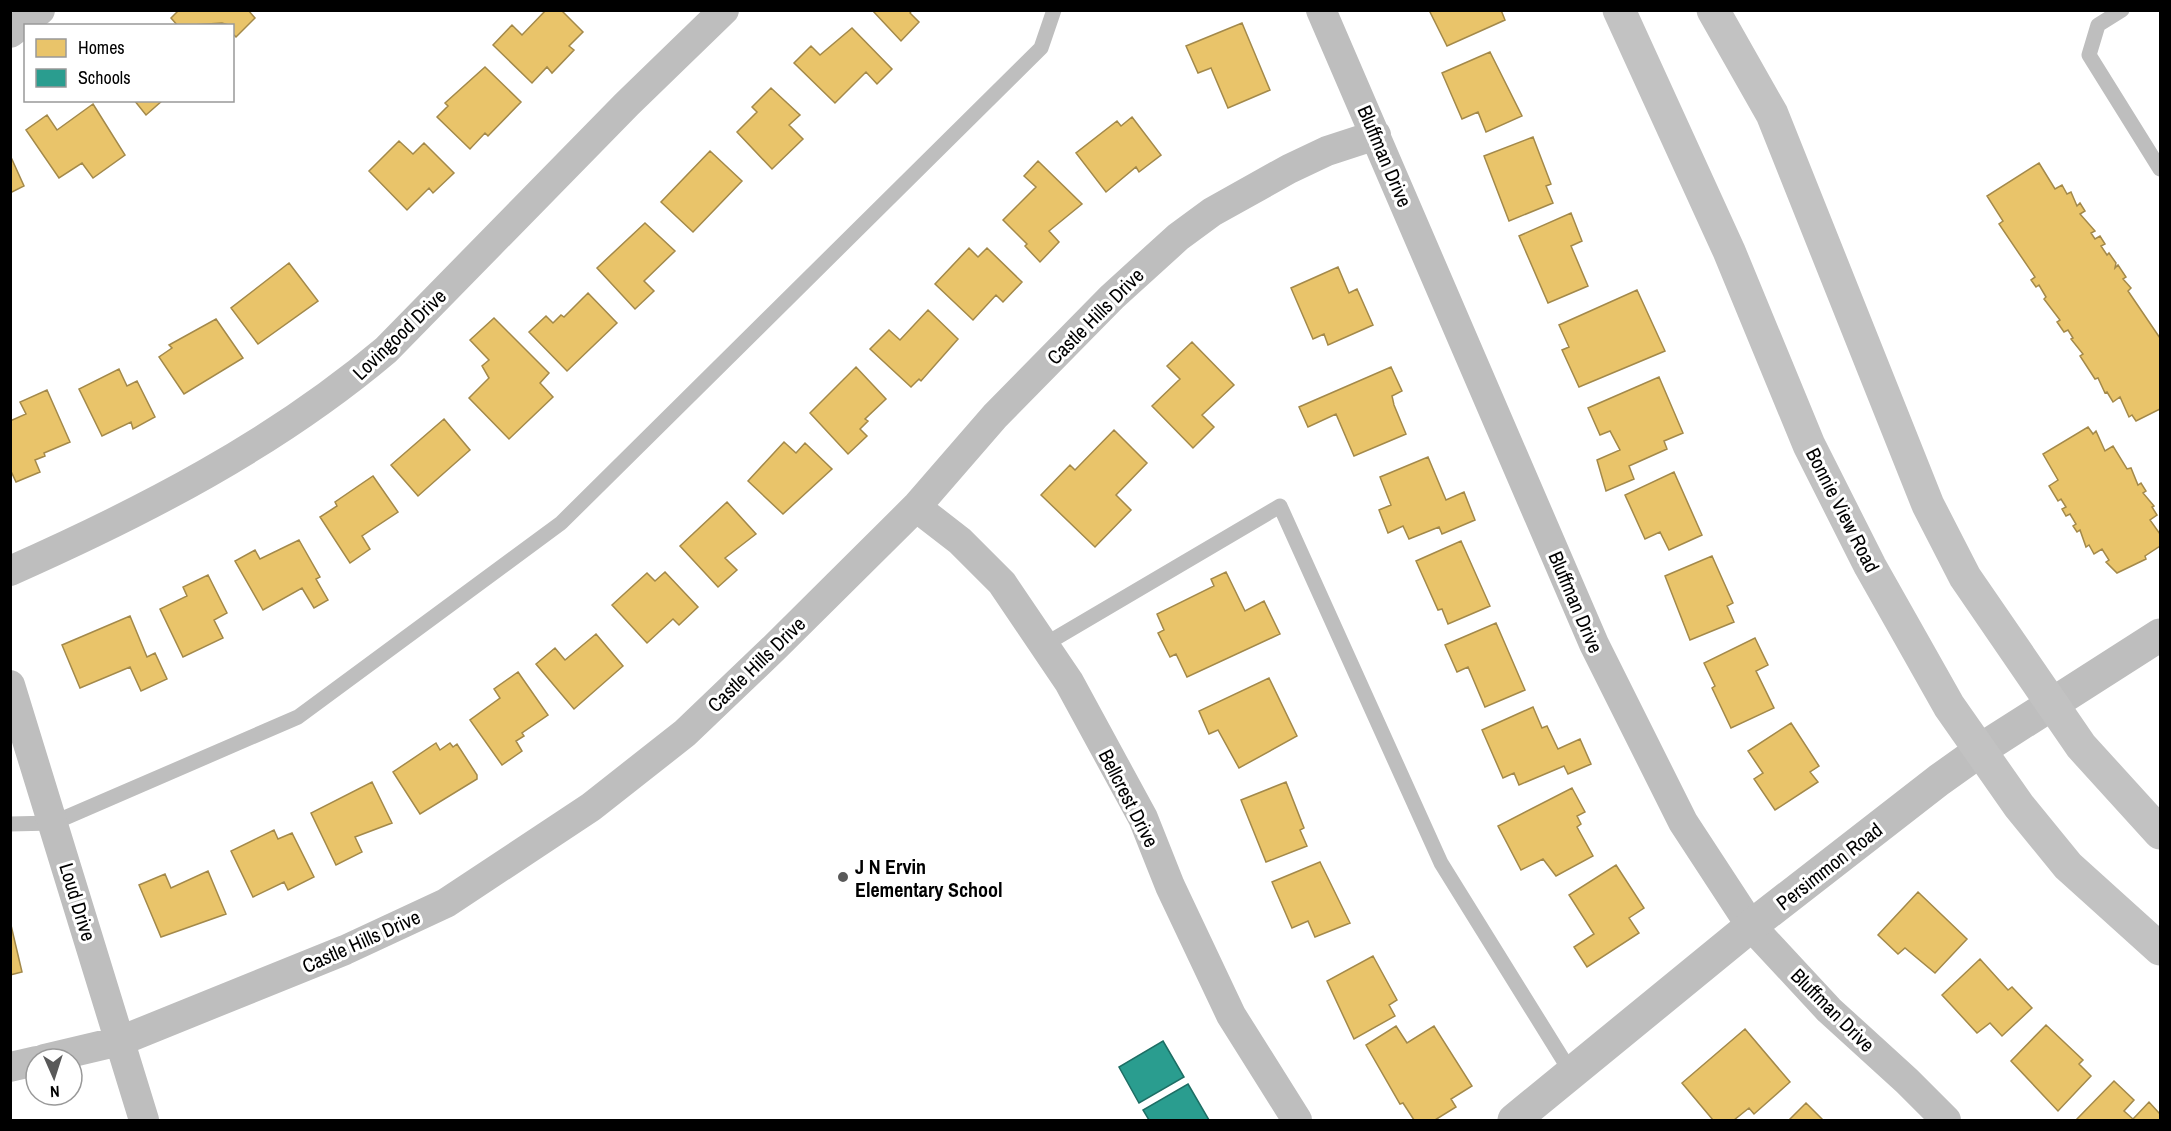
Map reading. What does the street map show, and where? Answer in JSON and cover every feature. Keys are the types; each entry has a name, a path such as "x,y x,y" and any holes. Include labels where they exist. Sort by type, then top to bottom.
{"main road":[{"name":"Bonnie View Road","path":"1619,10 1729,251 1809,444 1908,635 1949,706 2019,806 2068,866 2160,949"},
{"path":"1713,10 1772,114 1928,505 1965,577 2081,746 2160,833"}],"street":[{"path":"10,33 40,10"},
{"name":"Lovingood Drive","path":"10,571 127,516 258,444 353,379 386,350 627,104 724,10"},
{"name":"Bluffman Drive","path":"1321,10 1613,684 1683,822 1751,926 1829,1010 1946,1120"},
{"name":"Castle Hills Drive","path":"84,1050 120,1041 345,950 446,903 591,807 685,733 916,507 995,416 1112,297 1178,237 1212,212 1289,169 1328,151 1376,135"},
{"name":"Bellcrest Drive","path":"916,507 960,541 1002,583 1069,682 1143,818 1170,886 1231,1015 1297,1120"},
{"name":"Persimmon Road","path":"1514,1120 1751,926 1940,780 2053,703 2160,635"},
{"name":"Loud Drive","path":"10,685 144,1120"}],"lane":[{"path":"10,824 53,823 298,717 561,523 1041,48 1053,10"},
{"path":"2122,10 2098,26 2089,55 2158,158"},
{"path":"1044,645 1280,506 1441,863 1572,1074"}],"building: Homes":[{"path":"179,10 248,10 255,18 236,37 234,24 176,24 171,18"},
{"path":"546,10 561,10 583,32 569,46 574,50 552,73 547,67 532,83 493,45 512,25 522,35"},
{"path":"872,10 912,10 910,13 919,22 901,41"},
{"path":"1429,10 1501,10 1505,20 1447,46"},
{"path":"1242,23 1270,90 1228,108 1211,68 1198,73 1186,46"},
{"path":"852,28 892,69 877,84 866,72 835,103 794,63 811,46 820,55"},
{"path":"1490,52 1522,116 1486,132 1478,112 1462,119 1442,73"},
{"path":"485,67 521,102 488,136 485,133 470,149 437,117 448,106 445,103"},
{"path":"771,88 800,115 789,125 803,139 772,169 737,132 757,112 752,107"},
{"path":"136,102 161,102 146,115"},
{"path":"93,104 125,155 93,178 82,163 59,178 26,130 47,115 57,130"},
{"path":"1132,117 1161,155 1139,172 1136,167 1106,192 1076,153 1117,121 1121,126"},
{"path":"1533,137 1551,184 1546,186 1553,203 1509,221 1484,156"},
{"path":"399,141 413,154 424,143 454,173 433,193 429,188 407,210 369,171"},
{"path":"710,151 742,181 693,232 661,202"},
{"path":"10,155 24,186 10,193"},
{"path":"1038,161 1082,204 1049,231 1059,242 1040,262 1025,246 1027,244 1003,220 1036,187 1024,176"},
{"path":"2039,163 2055,189 2062,185 2067,194 2071,192 2077,206 2080,203 2085,211 2080,214 2095,231 2091,233 2095,239 2100,236 2105,244 2101,246 2116,263 2115,268 2118,265 2126,277 2123,279 2131,288 2128,291 2160,338 2160,409 2136,421 2132,415 2129,417 2120,397 2113,402 2107,392 2105,393 2098,378 2095,379 2080,356 2083,354 2071,339 2073,338 2068,330 2064,332 2057,322 2060,320 2044,299 2046,297 2039,285 2036,287 2031,280 2035,277 1999,224 2003,221 1987,196"},
{"path":"1571,213 1582,241 1571,246 1588,286 1548,303 1519,236"},
{"path":"645,223 675,251 644,281 654,291 635,309 597,268"},
{"path":"969,248 978,257 987,248 1022,282 1003,302 996,295 973,320 935,284"},
{"path":"289,263 318,301 258,344 231,308"},
{"path":"1338,267 1349,293 1357,289 1373,325 1328,345 1324,334 1313,339 1291,288"},
{"path":"1637,290 1665,351 1579,387 1562,350 1569,347 1559,325"},
{"path":"588,293 617,323 567,371 529,332 546,316 553,323 561,315 564,317"},
{"path":"928,310 958,339 921,381 919,379 911,387 870,349 889,330 900,340"},
{"path":"494,318 549,373 540,383 553,397 509,439 469,398 489,378 482,366 489,360 470,340"},
{"path":"216,319 243,358 184,394 159,357 172,348 169,345"},
{"path":"1192,342 1234,385 1202,415 1214,427 1193,448 1152,406 1180,379 1167,366"},
{"path":"856,367 886,399 865,419 868,421 860,429 867,436 848,454 810,413"},
{"path":"1391,367 1402,391 1392,396 1406,434 1354,456 1336,414 1308,427 1299,407"},
{"path":"119,369 127,386 137,381 155,417 133,429 131,422 102,436 79,389"},
{"path":"1659,377 1683,433 1664,441 1667,449 1629,466 1634,479 1606,491 1597,460 1620,450 1610,431 1600,435 1588,408"},
{"path":"47,390 70,442 44,453 45,456 35,460 40,472 16,482 10,469 10,421 26,414 20,402"},
{"path":"444,419 470,450 418,496 391,465"},
{"path":"2088,427 2093,434 2096,431 2105,451 2113,446 2127,469 2131,468 2138,485 2141,483 2146,491 2143,493 2154,506 2152,507 2157,515 2150,520 2160,534 2160,546 2145,556 2146,559 2117,573 2106,562 2109,560 2102,549 2094,554 2089,545 2086,547 2080,530 2077,532 2073,526 2076,524 2070,514 2066,516 2062,509 2066,507 2061,499 2058,501 2049,486 2058,480 2043,454"},
{"path":"1114,430 1147,463 1116,495 1131,510 1095,547 1041,495 1070,465 1075,470"},
{"path":"784,442 796,453 805,443 832,469 783,514 748,481"},
{"path":"1428,457 1446,500 1464,492 1475,520 1442,534 1439,527 1409,539 1403,526 1388,533 1379,510 1391,505 1380,477"},
{"path":"1674,472 1702,535 1669,550 1660,532 1645,539 1625,495"},
{"path":"373,476 398,512 362,536 370,549 350,563 320,517 337,506 335,502"},
{"path":"727,502 756,534 725,558 737,570 718,587 680,546"},
{"path":"299,540 320,577 316,579 328,600 314,608 302,588 263,610 235,561 255,550 260,559"},
{"path":"1461,541 1490,606 1448,624 1442,609 1438,610 1416,561"},
{"path":"1712,556 1733,603 1727,606 1734,622 1690,640 1665,576"},
{"path":"665,572 698,607 679,625 673,619 647,643 612,605 647,573 655,581"},
{"path":"1226,572 1245,611 1264,601 1280,634 1187,677 1176,654 1170,657 1158,633 1164,630 1157,614 1214,586 1211,579"},
{"path":"208,575 227,613 214,620 223,638 183,657 160,609 187,596 183,587"},
{"path":"130,616 147,657 155,653 167,679 141,691 130,667 80,688 62,645"},
{"path":"1496,623 1525,690 1485,707 1468,667 1457,672 1445,645"},
{"path":"596,634 623,666 574,709 536,664 555,648 565,660"},
{"path":"1755,638 1768,665 1756,671 1774,708 1731,728 1712,688 1715,686 1704,663"},
{"path":"518,672 548,715 522,733 524,736 516,741 522,751 502,765 470,720 500,698 494,689"},
{"path":"1269,678 1297,736 1239,768 1218,730 1209,734 1199,711"},
{"path":"1533,707 1542,728 1547,726 1558,749 1580,739 1591,764 1568,774 1564,766 1519,785 1514,773 1503,778 1482,730"},
{"path":"1791,723 1819,766 1810,772 1818,782 1775,810 1754,779 1763,773 1748,751"},
{"path":"436,743 440,750 450,743 453,747 457,744 477,775 477,779 420,814 393,772"},
{"path":"372,782 392,823 355,837 362,852 336,865 311,813"},
{"path":"1286,782 1304,828 1300,830 1307,846 1266,862 1241,800"},
{"path":"1572,788 1585,812 1577,816 1581,824 1577,827 1593,856 1556,876 1543,859 1521,870 1498,826"},
{"path":"274,830 278,839 292,833 314,877 288,890 284,882 253,897 231,851"},
{"path":"1320,862 1350,923 1315,937 1308,921 1292,928 1272,882"},
{"path":"1616,865 1644,908 1629,918 1639,933 1587,967 1574,947 1594,934 1569,895"},
{"path":"208,871 226,914 161,937 139,885 165,874 171,888"},
{"path":"1918,892 1967,939 1935,973 1905,948 1898,954 1878,935"},
{"path":"10,921 22,972 10,975"},
{"path":"1373,956 1397,1000 1389,1005 1395,1016 1354,1039 1327,981"},
{"path":"1980,959 2008,990 2012,987 2032,1008 2002,1036 1990,1023 1977,1033 1942,995"},
{"path":"2046,1025 2083,1060 2079,1064 2091,1076 2058,1111 2011,1061"},
{"path":"1396,1026 1407,1043 1434,1026 1472,1086 1451,1099 1456,1107 1435,1120 1414,1120 1403,1103 1400,1104 1366,1045"},
{"path":"1745,1029 1790,1082 1754,1114 1749,1108 1734,1120 1713,1120 1682,1083"},
{"path":"2114,1081 2134,1100 2124,1111 2133,1119 2149,1102 2160,1114 2160,1120 2076,1120"},
{"path":"1806,1103 1823,1120 1789,1120"}],"building: Schools":[{"path":"1163,1041 1184,1077 1139,1103 1119,1067"},
{"path":"1188,1084 1209,1120 1149,1120 1143,1110"}],"place":[{"name":"J N Ervin Elementary School","path":"843,877"}]}
